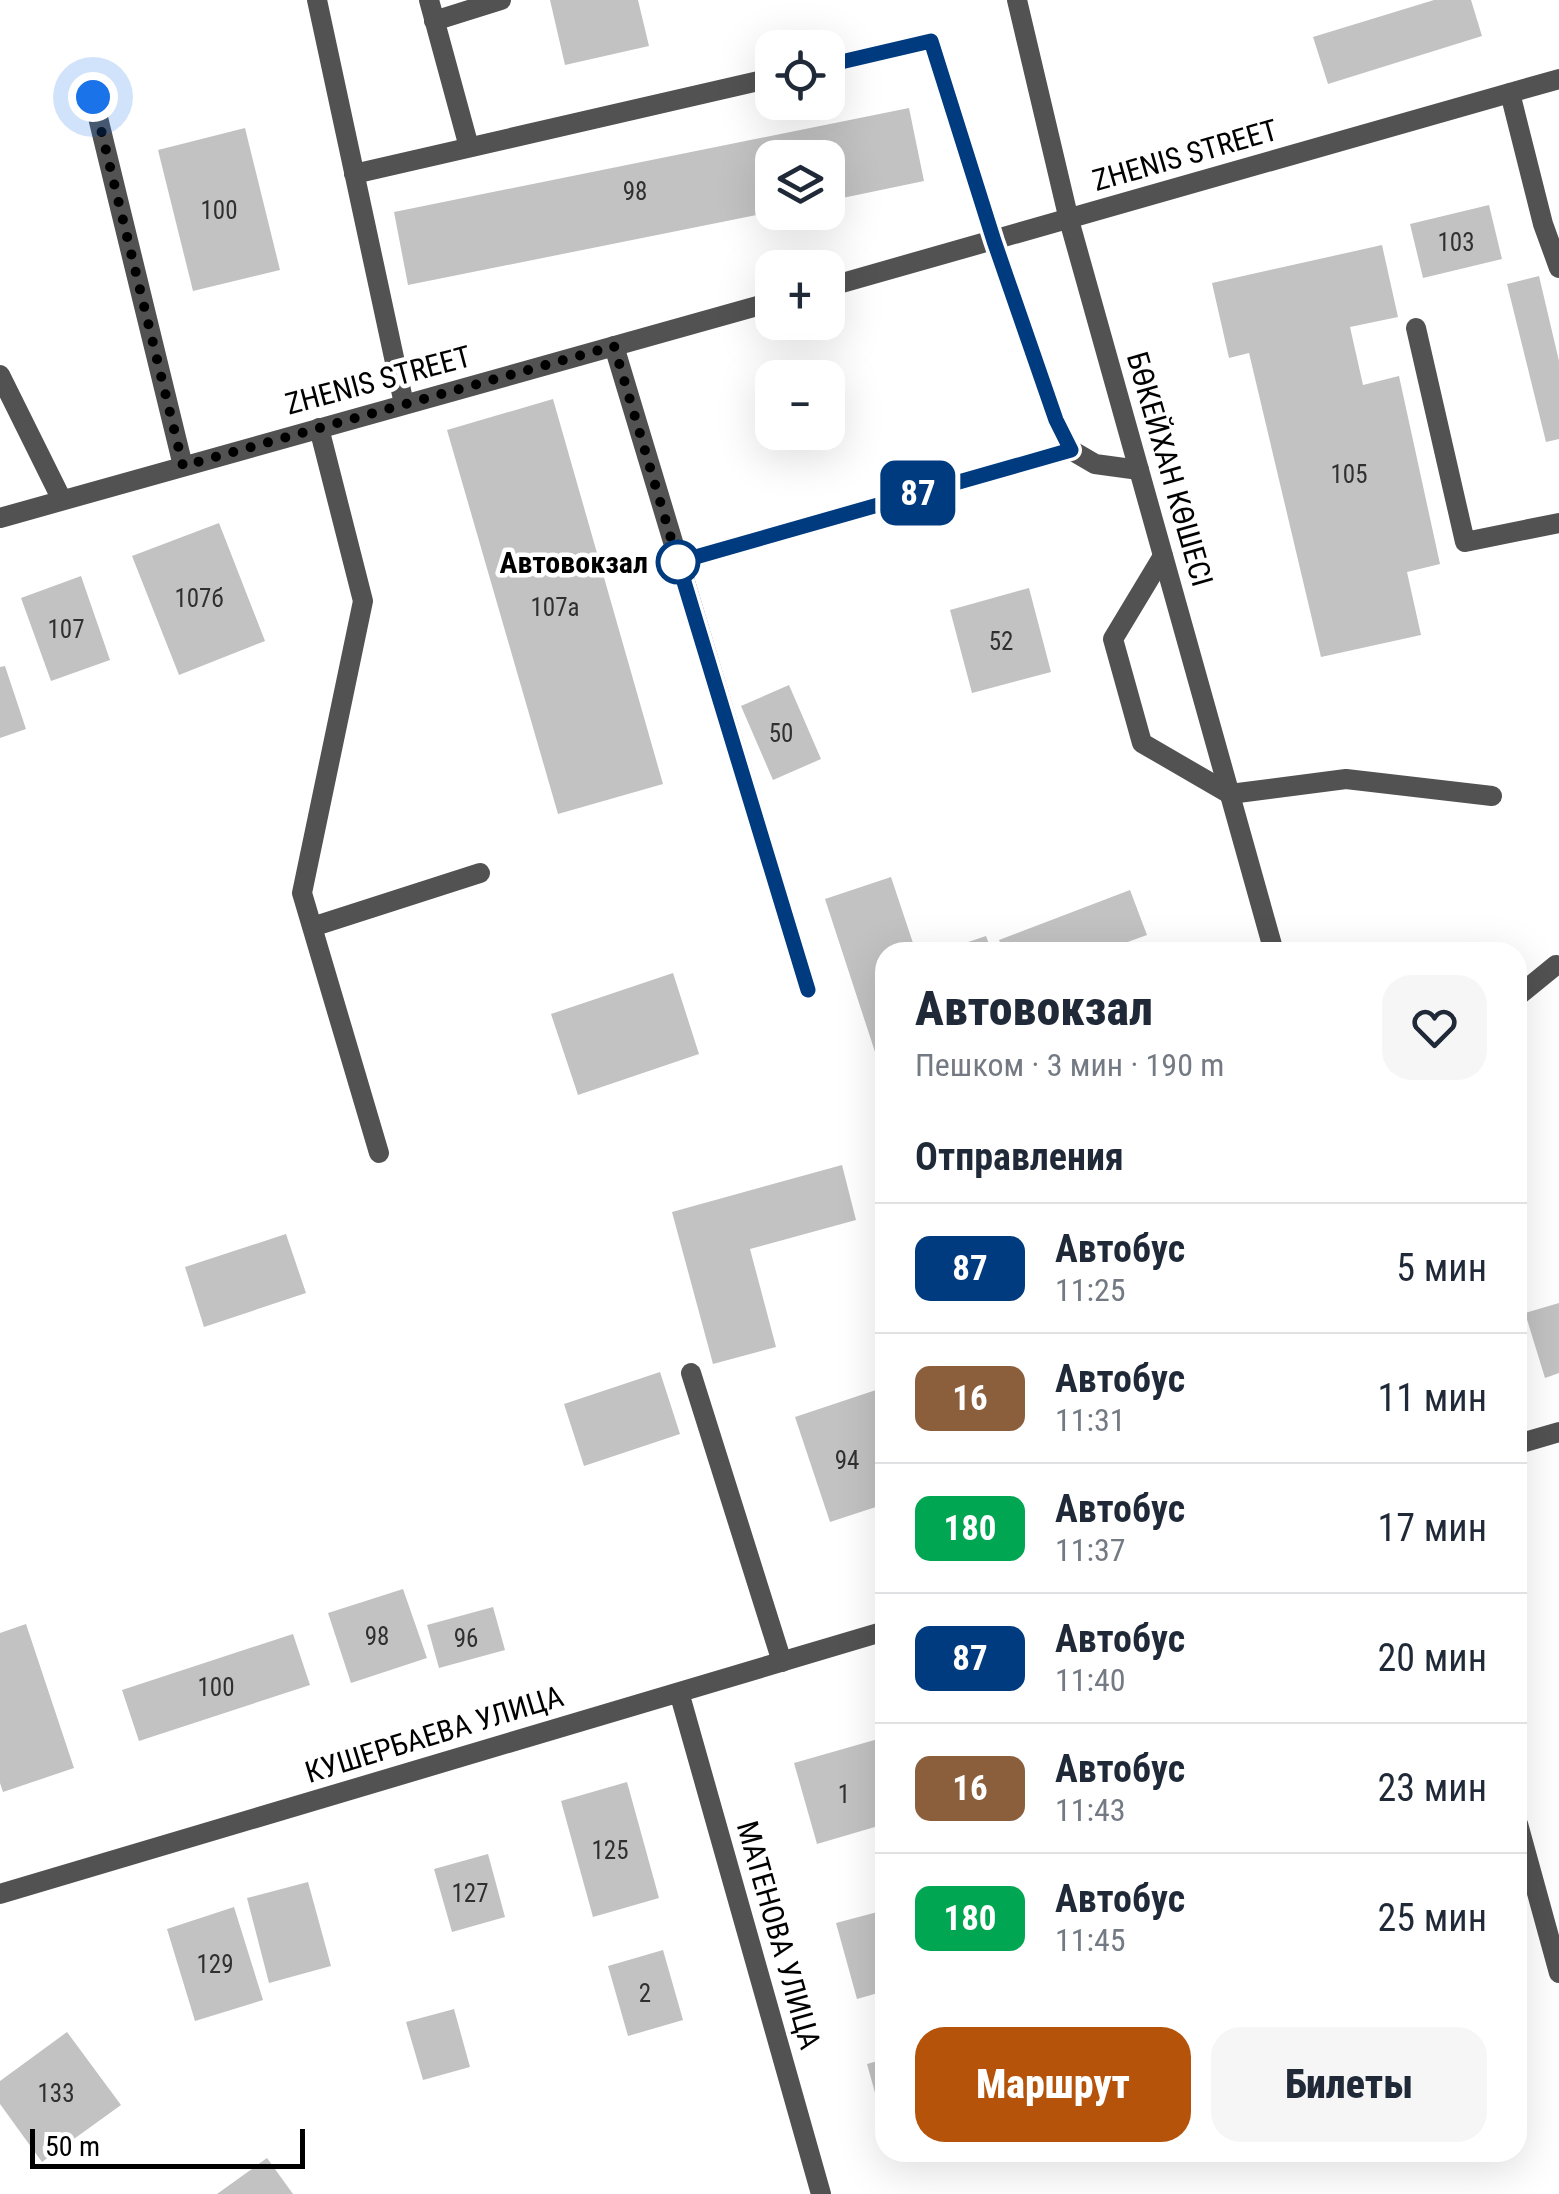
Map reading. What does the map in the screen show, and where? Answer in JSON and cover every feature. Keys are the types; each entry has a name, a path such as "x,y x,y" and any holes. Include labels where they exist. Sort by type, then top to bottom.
{"street":[{"path":"317,0 404,404"},
{"path":"469,147 432,10 501,0"},
{"name":"БӨКЕЙХАН КӨШЕСІ","path":"1016,0 1069,220 1271,942"},
{"path":"845,61 931,41 1056,420 1071,450 1095,464 1139,470"},
{"name":"ZHENIS STREET","path":"845,282 1559,79"},
{"path":"354,174 755,82"},
{"path":"1510,93 1543,224 1559,268"},
{"path":"93,97 183,466"},
{"name":"ZHENIS STREET","path":"0,518 755,307"},
{"path":"1416,328 1465,542 1559,523"},
{"path":"614,346 808,990"},
{"path":"0,375 62,500"},
{"path":"319,428 363,601 302,893 379,1153"},
{"path":"678,562 1071,450"},
{"path":"1162,556 1113,639 1142,743 1230,794 1346,779 1492,796"},
{"path":"312,927 480,872"},
{"path":"1527,989 1556,965"},
{"path":"691,1374 782,1662"},
{"path":"1527,1441 1559,1432"},
{"name":"КУШЕРБАЕВА УЛИЦА","path":"0,1894 875,1634"},
{"name":"МАТЕНОВА УЛИЦА","path":"679,1692 821,2194"},
{"path":"1527,1857 1559,1973"}],"building":[{"path":"550,0 638,0 649,46 565,65"},
{"path":"1434,0 1471,0 1482,36 1328,84 1313,37"},
{"path":"909,108 924,181 845,197 845,140 755,140 755,215 408,285 394,212"},
{"path":"245,128 280,270 193,291 158,150"},
{"path":"1489,205 1502,259 1423,278 1410,224"},
{"path":"1382,245 1398,317 1350,327 1363,385 1399,376 1440,564 1407,572 1421,635 1321,657 1249,353 1229,358 1212,283"},
{"path":"1539,276 1559,361 1559,439 1546,442 1507,284"},
{"name":"Автовокзал","path":"553,399 663,784 558,814 447,430"},
{"path":"219,523 265,641 179,675 132,556"},
{"path":"81,576 110,660 51,681 21,598"},
{"path":"1029,588 1051,672 972,693 950,610"},
{"path":"5,666 26,729 0,738 0,667"},
{"path":"789,685 821,759 773,780 741,706"},
{"path":"891,877 913,942 875,942 875,1052 825,899"},
{"path":"1130,890 1147,935 1128,942 999,940"},
{"path":"673,973 699,1054 578,1095 551,1014"},
{"path":"842,1165 856,1220 750,1249 776,1347 713,1364 672,1212"},
{"path":"286,1234 306,1293 204,1327 185,1267"},
{"path":"1559,1303 1559,1373 1545,1378 1527,1312"},
{"path":"660,1372 680,1434 584,1466 564,1404"},
{"path":"875,1390 875,1507 830,1522 795,1417"},
{"path":"403,1589 427,1658 351,1683 328,1613"},
{"path":"493,1607 505,1650 439,1668 427,1625"},
{"path":"26,1624 74,1768 3,1792 0,1633"},
{"path":"293,1634 310,1685 139,1741 122,1690"},
{"path":"875,1740 875,1827 817,1844 794,1763"},
{"path":"627,1782 659,1898 593,1917 561,1801"},
{"path":"488,1854 505,1917 452,1932 434,1869"},
{"path":"308,1882 331,1966 269,1983 247,1898"},
{"path":"234,1907 263,2000 195,2021 167,1929"},
{"path":"875,1913 875,1994 857,1999 836,1923"},
{"path":"663,1950 683,2020 628,2036 608,1966"},
{"path":"454,2009 470,2067 423,2080 406,2022"},
{"path":"67,2032 121,2105 42,2162 0,2104 0,2081"},
{"path":"875,2062 875,2093 867,2064"},
{"path":"267,2158 293,2194 217,2194"}],"bus line":[{"name":"87","path":"808,990 678,562 1071,450 1056,420 994,241 931,41 845,61"}],"place":[{"name":"Автовокзал","path":"678,562"}],"route":[{"path":"93,97 183,466 614,346 678,562"}]}
